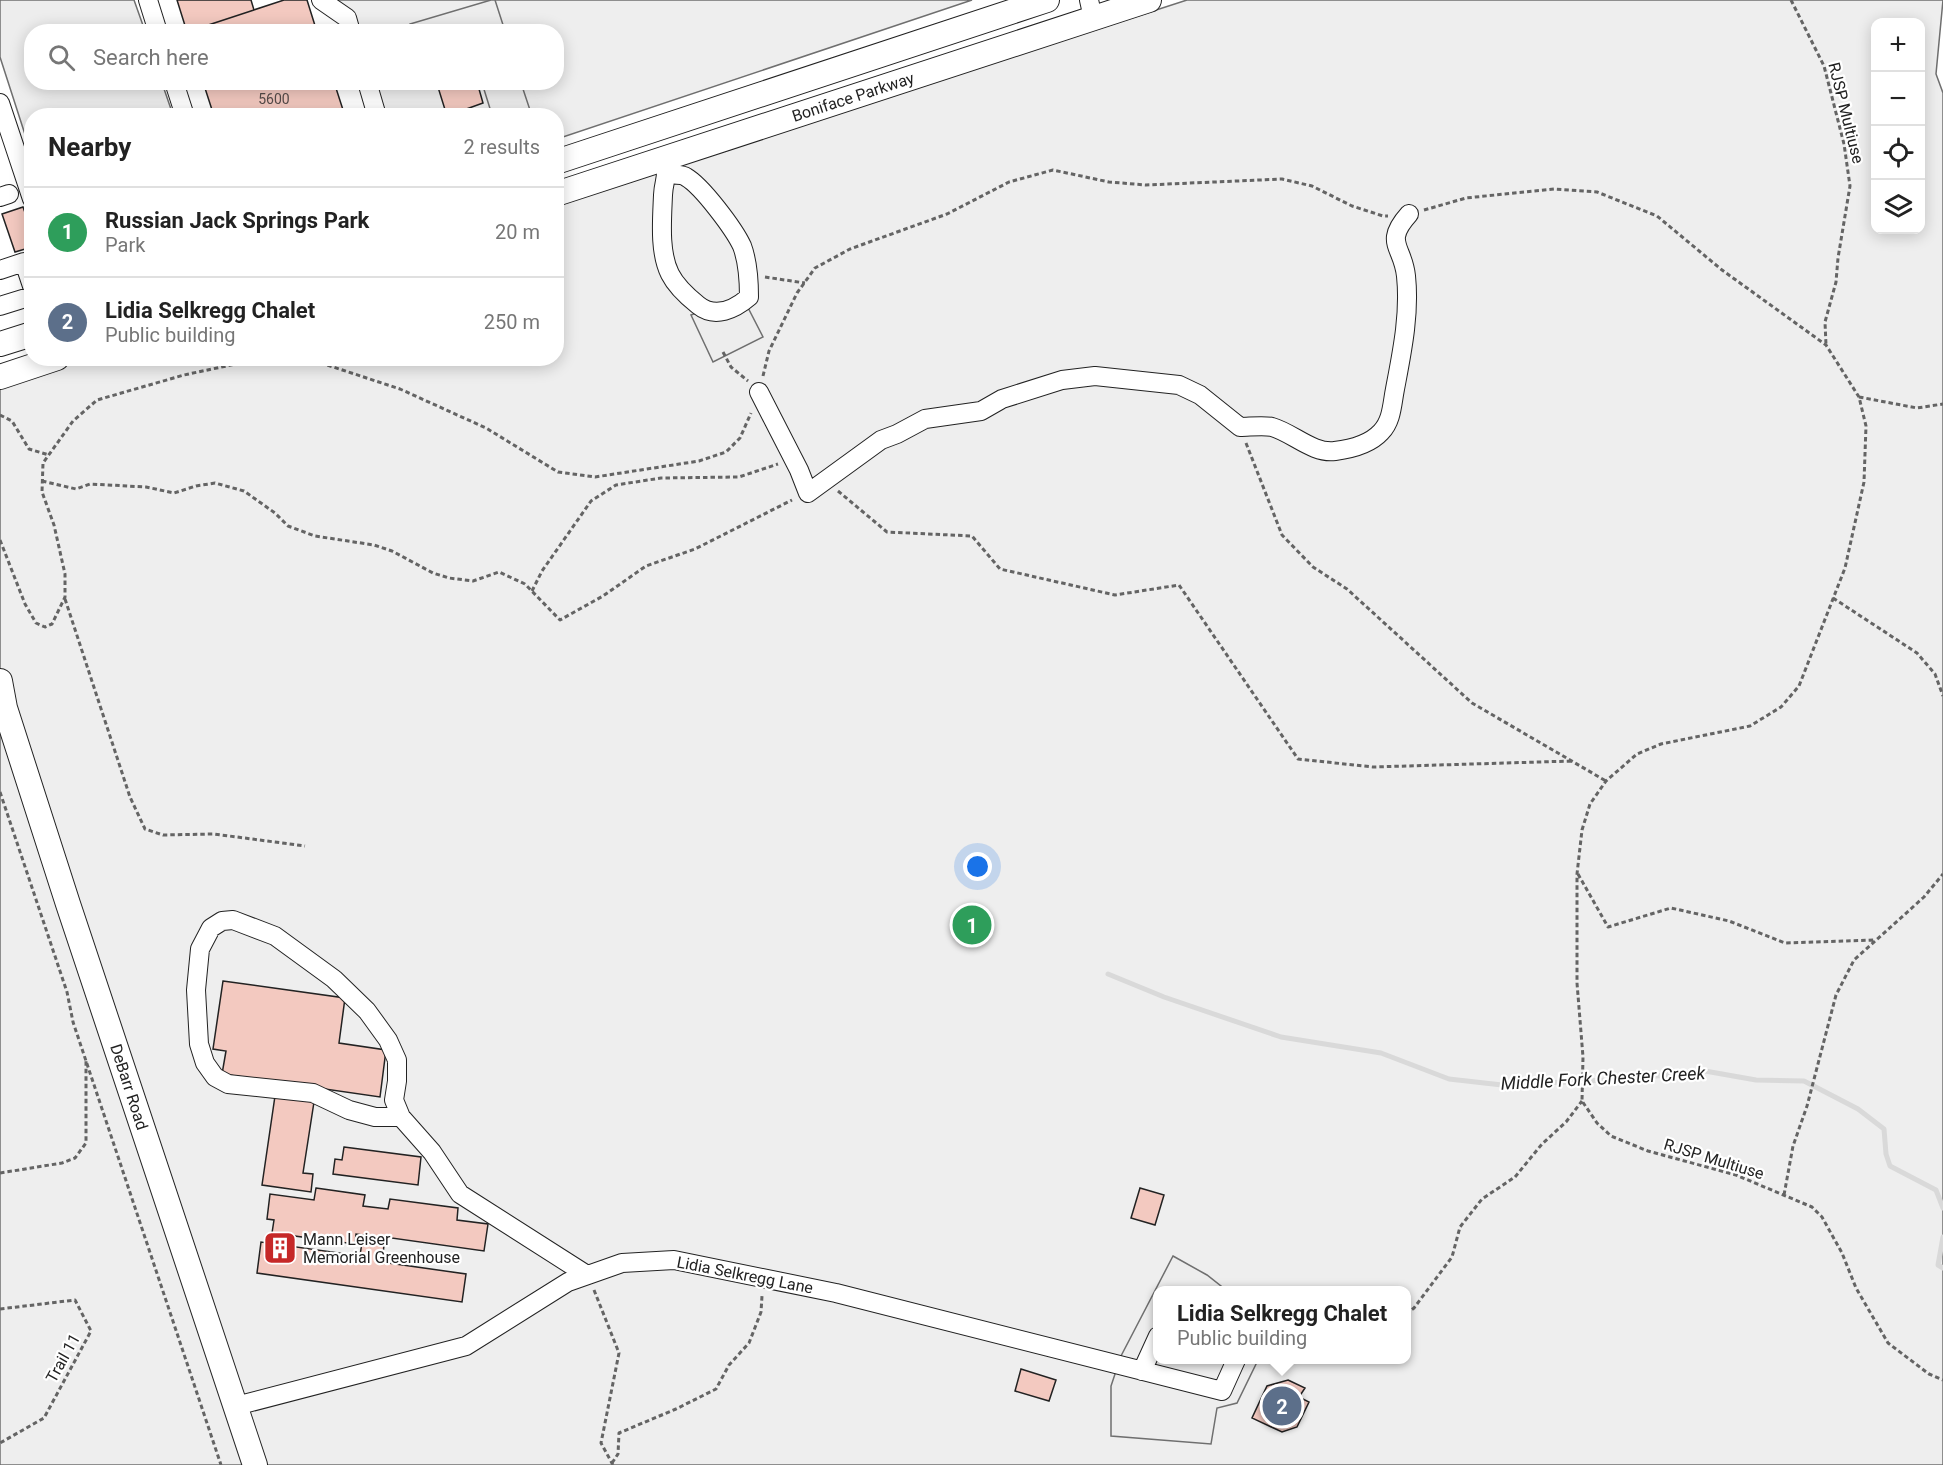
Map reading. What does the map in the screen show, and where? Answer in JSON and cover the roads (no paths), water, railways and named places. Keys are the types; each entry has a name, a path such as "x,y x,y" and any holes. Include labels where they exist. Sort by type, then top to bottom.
{"main road":[{"name":"Boniface Parkway","path":"564,159 1047,0"},
{"name":"Boniface Parkway","path":"564,192 665,167 1091,9 1149,0"},
{"path":"0,344 24,336"},
{"path":"0,377 33,366"},
{"name":"DeBarr Road","path":"0,681 3,702 68,904 255,1465"}],"lane":[{"path":"148,0 156,24"},
{"path":"321,0 347,18 349,24"},
{"path":"177,90 182,108"},
{"path":"369,90 375,108"},
{"path":"0,103 8,155 24,184"},
{"path":"665,167 685,176 708,197 742,247 749,276 749,297 737,307 719,312 703,309 687,296 670,276 665,262 663,239 665,167"},
{"path":"759,392 794,460 808,493 880,440 925,419 981,411 1002,399 1062,380 1095,376 1179,385 1200,395 1240,428 1270,427 1321,450 1333,451 1366,444 1382,432 1391,415 1407,311 1406,273 1395,242 1399,225 1409,214"},
{"path":"0,270 24,262"},
{"path":"0,306 24,298"},
{"path":"401,1117 375,1116 350,1110 313,1093 228,1084 215,1077 205,1063 199,1044 196,990 201,949 211,928 222,921 234,920 275,936 334,979 367,1011 388,1040 397,1060 394,1100 401,1117 432,1152 460,1194 587,1275"},
{"name":"Lidia Selkregg Lane","path":"236,1406 466,1346 568,1282 622,1263 674,1260 836,1293 1222,1391 1234,1364"},
{"path":"1136,1370 1153,1344"}],"waterway":[{"name":"Middle Fork Chester Creek","path":"1108,974 1164,997 1281,1037 1381,1053 1449,1079 1502,1085 1627,1079 1705,1071 1756,1080 1804,1081 1858,1109 1884,1129 1886,1154 1890,1166 1936,1190 1943,1208"},
{"name":"Middle Fork Chester Creek","path":"1943,1237 1938,1265 1943,1268"}],"place":[{"name":"Russian Jack Springs Park","path":"972,925"},
{"name":"Mann Leiser Memorial Greenhouse","path":"280,1248"},
{"name":"Lidia Selkregg Chalet","path":"1282,1406"}]}
